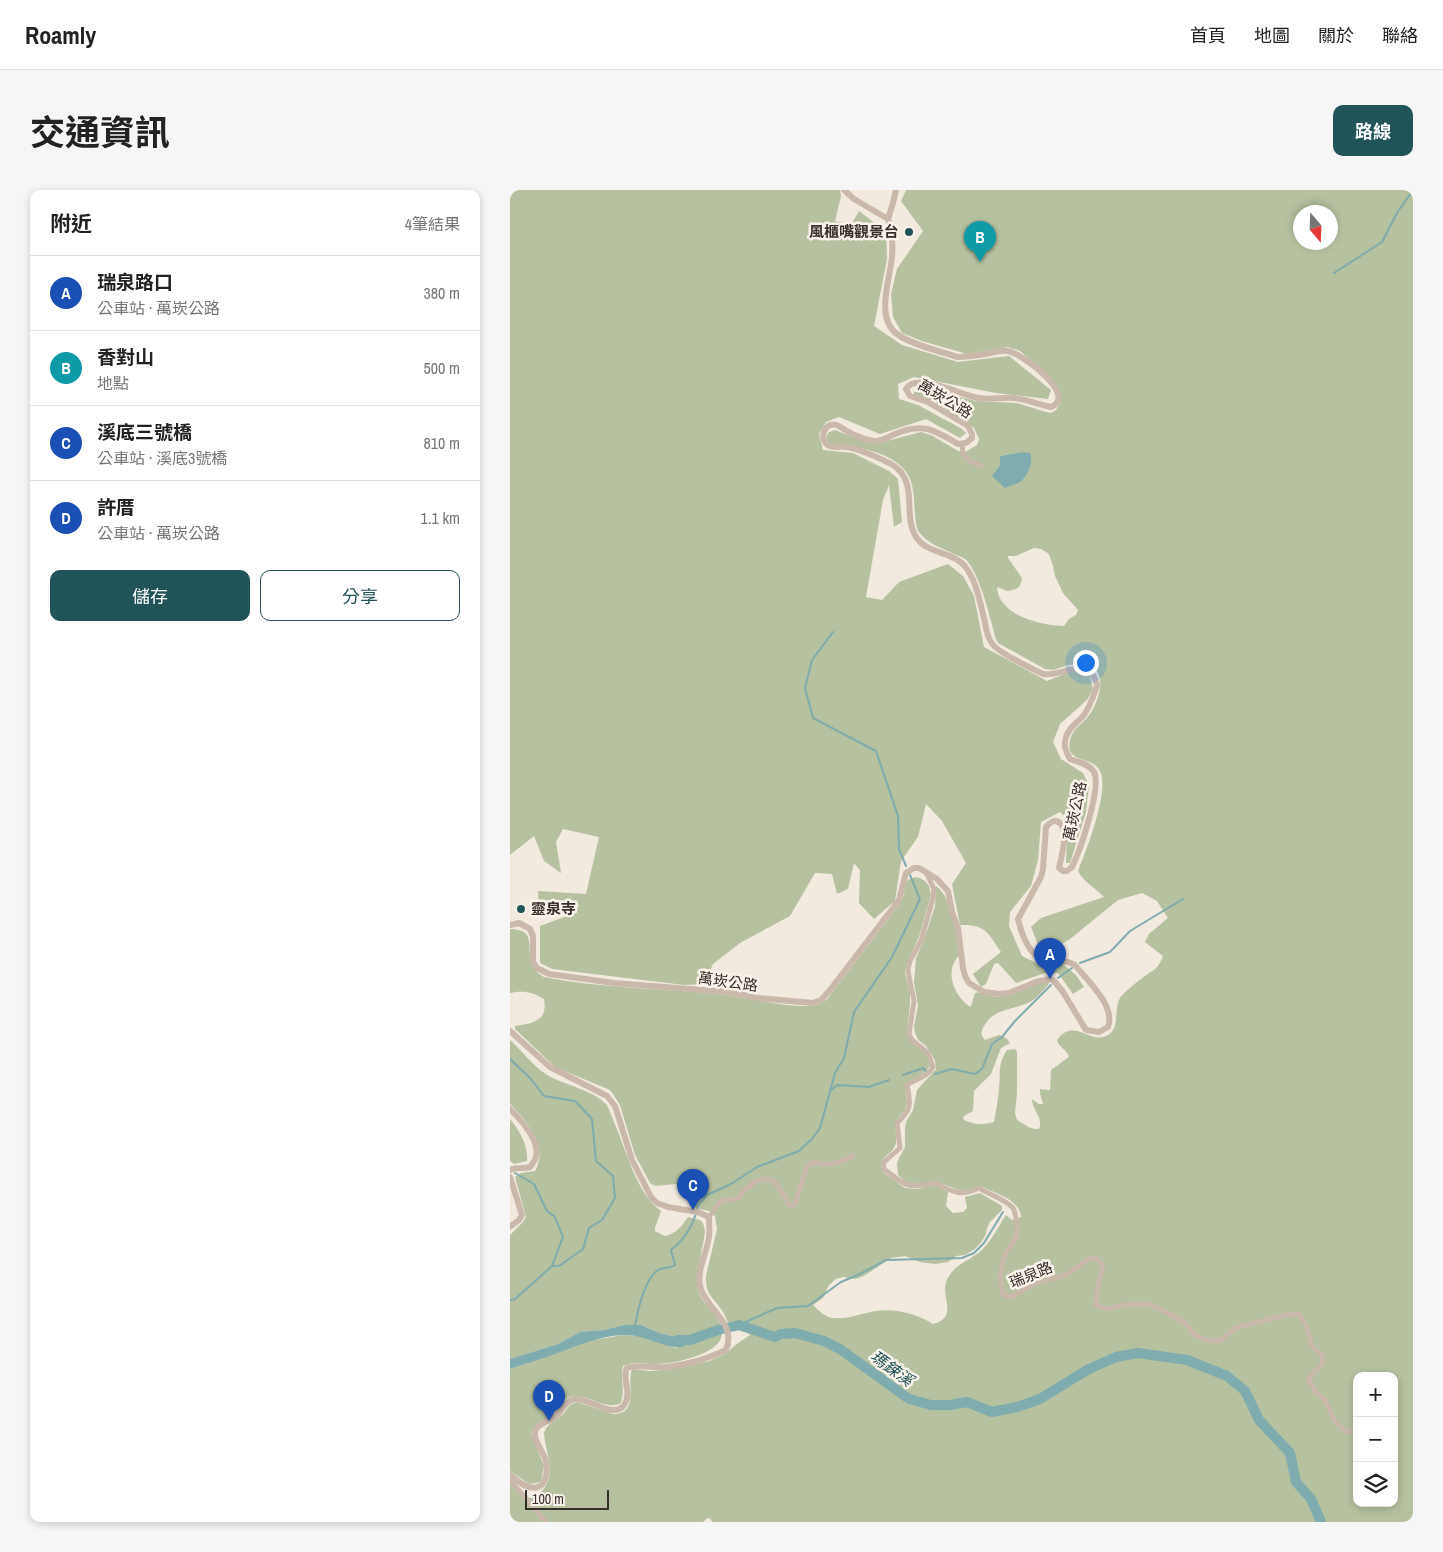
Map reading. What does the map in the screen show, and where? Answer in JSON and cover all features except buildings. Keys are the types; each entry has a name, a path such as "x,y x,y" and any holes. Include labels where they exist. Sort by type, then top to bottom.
{"street":[{"path":"844,190 854,199 888,220 896,190"},
{"name":"萬崁公路","path":"510,925 519,923 530,928 533,936 534,962 538,968 549,974 614,983 728,992 758,998 813,1003 821,1000 830,990 900,900 906,873 914,868 919,868 938,879 948,891 952,912 958,928 963,968 969,983 984,992 999,994 1009,993 1036,982 1054,981 1063,992 1086,1030 1099,1032 1108,1027 1110,1018 1106,1005 1075,965 1069,961 1038,958 1023,938 1018,919 1041,877 1048,824 1056,821 1063,828 1064,842 1059,868 1063,871 1067,871 1072,867 1086,831 1096,784 1095,774 1089,766 1070,759 1065,746 1070,730 1083,717 1094,694 1097,684 1095,679 1091,672 1085,669 1072,669 1051,675 1043,674 995,647 988,635 973,582 966,568 958,560 929,549 916,538 911,525 906,482 901,473 893,466 869,454 854,448 832,447 824,440 823,435 826,427 836,424 860,437 876,441 903,430 924,428 934,430 958,444 970,441 972,434 968,426 928,402 910,396 906,390 908,386 918,382 944,387 968,396 979,398 1015,398 1051,407 1057,404 1059,398 1058,392 1048,377 1014,352 1002,350 958,357 902,338 892,330 887,317 885,302 892,252 891,228 888,220"},
{"path":"962,444 963,454 982,466"},
{"name":"瑞泉路","path":"925,872 934,889 921,941 908,969 914,1001 909,1034 912,1040 928,1053 933,1067 926,1075 907,1085 910,1101 909,1110 897,1123 900,1148 883,1164 884,1169 905,1186 917,1187 935,1183 950,1191 961,1194 969,1193 979,1188 1013,1207 1018,1232 1003,1260 1000,1285 1004,1295 1007,1297 1011,1297 1036,1283 1066,1275 1090,1258 1096,1258 1103,1265 1096,1305 1107,1308 1148,1304 1185,1323 1196,1336 1210,1341 1220,1340 1235,1328 1285,1315 1299,1314 1306,1327 1312,1346 1323,1356 1322,1364 1308,1379 1316,1392 1325,1400 1335,1422 1347,1432 1353,1430"},
{"path":"510,1031 550,1068 608,1096 614,1106 632,1160 651,1197 658,1203 668,1207 695,1211 709,1218"},
{"path":"510,1109 530,1133 536,1145 536,1157 530,1167 510,1170"},
{"path":"512,1476 527,1487 541,1486 547,1470 546,1461 535,1437 535,1432 541,1424 557,1416 566,1403 572,1399 579,1399 602,1408 620,1409 625,1404 628,1393 624,1373 627,1368 633,1366 644,1368 671,1366 710,1357 726,1350 729,1334 720,1315 705,1298 700,1287 700,1274 709,1236 709,1218 718,1202 724,1199 737,1199 748,1186 767,1178 774,1181 787,1199 788,1204 792,1206 795,1204 807,1166 814,1162 823,1165 838,1164 853,1156"},
{"path":"510,1177 522,1215 510,1227"},
{"path":"512,1476 511,1481 546,1522"}],"green space":[{"path":"510,190 840,190 841,196 835,221 851,225 859,211 886,232 887,259 874,326 902,345 958,362 1009,356 1051,390 1048,399 996,393 914,377 898,384 899,399 918,405 966,433 960,438 926,419 880,434 839,417 826,422 819,434 823,450 853,453 889,471 898,479 902,522 894,527 889,485 883,500 866,597 882,600 899,582 948,564 963,576 974,596 984,647 1047,681 1080,668 1089,673 1093,689 1087,700 1060,724 1053,742 1061,759 1083,773 1089,785 1086,812 1070,863 1066,863 1068,819 1060,812 1041,822 1038,860 1031,886 1010,912 1009,926 1022,956 1038,964 1063,964 1076,975 1084,987 1073,994 1058,973 1045,973 1016,983 998,963 994,964 986,984 981,987 973,974 1001,952 989,935 981,928 960,925 952,884 966,863 942,821 926,804 918,837 901,861 895,901 874,919 859,903 860,870 854,863 848,889 837,894 832,874 815,873 790,916 740,943 713,964 704,984 684,985 552,969 540,963 540,926 575,913 579,905 539,910 538,891 586,894 599,837 563,829 556,842 561,873 544,861 534,836 510,855"},
{"path":"906,190 1413,190 1413,1522 712,1522 710,1518 703,1522 510,1522 510,1479 526,1498 536,1497 543,1489 548,1482 550,1474 544,1433 550,1424 562,1415 571,1404 577,1402 613,1414 621,1413 627,1409 629,1404 632,1369 649,1371 667,1370 709,1361 725,1354 750,1335 743,1330 731,1330 723,1312 707,1288 706,1276 717,1229 715,1216 709,1211 695,1208 690,1192 676,1184 655,1186 650,1183 635,1155 620,1105 610,1090 555,1067 515,1029 515,1026 538,1020 544,1012 545,1006 544,999 528,992 510,993 510,929 521,931 526,935 529,940 532,962 536,970 544,977 589,984 727,995 779,1004 813,1006 827,999 899,905 908,880 915,877 925,881 929,886 931,895 919,937 906,966 905,973 910,993 907,1032 909,1039 926,1054 930,1066 925,1072 905,1085 907,1103 905,1110 895,1122 896,1143 892,1151 882,1162 883,1172 905,1188 917,1189 935,1185 948,1192 946,1206 953,1213 963,1212 967,1208 965,1197 980,1193 1002,1206 1002,1210 990,1222 982,1241 975,1249 965,1255 956,1256 948,1262 935,1264 920,1262 905,1256 891,1258 864,1276 855,1279 843,1277 836,1279 829,1285 823,1298 813,1305 825,1315 833,1318 844,1318 890,1310 913,1315 933,1324 946,1316 945,1290 946,1283 952,1272 982,1250 1006,1215 1012,1220 1021,1217 1020,1211 1011,1201 980,1186 970,1190 959,1190 934,1181 921,1184 907,1183 898,1175 897,1163 905,1147 906,1122 913,1110 917,1090 936,1069 932,1055 926,1046 918,1040 915,1033 914,1027 918,1005 914,983 916,958 935,906 936,886 947,899 953,918 960,955 955,961 951,975 955,990 964,1002 970,1007 975,993 997,997 1047,981 1049,984 1031,1002 998,1013 988,1020 984,1026 982,1037 985,1040 999,1035 1006,1038 1010,1043 1001,1048 991,1074 974,1091 973,1111 964,1116 963,1119 970,1122 986,1124 994,1122 1002,1060 1007,1050 1015,1049 1017,1052 1015,1113 1017,1120 1030,1128 1039,1129 1040,1121 1032,1099 1039,1104 1043,1104 1040,1089 1050,1090 1051,1070 1069,1057 1057,1040 1069,1031 1100,1038 1111,1033 1114,1029 1120,998 1133,985 1156,968 1163,956 1145,942 1149,934 1168,918 1157,901 1142,893 1118,900 1070,939 1047,953 1040,950 1031,927 1041,918 1104,897 1083,879 1078,871 1100,806 1102,780 1100,771 1091,763 1075,757 1071,753 1070,748 1072,733 1086,719 1096,703 1100,691 1100,678 1097,671 1091,664 1068,665 1053,670 1045,669 998,643 981,587 969,564 964,558 930,542 919,532 910,478 903,468 881,454 855,447 830,444 827,439 829,432 835,430 855,438 883,442 921,432 931,435 958,451 965,452 977,445 979,439 974,428 935,402 914,395 914,392 929,389 976,401 1017,403 1051,413 1056,410 1061,402 1061,397 1048,375 1020,351 1008,347 967,354 902,333 893,317 891,294 897,269 923,231 901,201","holes":["1022,452 996,470 1000,465 1000,456","1034,548 1041,549 1049,554 1055,576 1063,593 1078,610 1076,615 1069,619 1064,626 1044,624 1022,617 1013,612 999,597 997,587 1008,591 1016,589 1020,586 1022,578 1008,556 1016,556"]},
{"path":"510,1040 542,1072 554,1079 594,1095 607,1105 638,1182 648,1198 661,1211 655,1231 665,1236 669,1235 678,1229 688,1217 700,1220 703,1223 705,1231 698,1288 701,1298 719,1321 722,1329 722,1336 719,1342 713,1348 697,1356 668,1363 636,1363 623,1366 623,1395 620,1404 606,1404 579,1396 565,1399 556,1411 539,1423 531,1433 544,1466 541,1482 529,1484 510,1471 510,1369 587,1341 624,1335 641,1336 676,1348 690,1340 659,1333 641,1325 624,1325 604,1330 580,1332 558,1344 510,1359 510,1235 526,1217 515,1177 521,1173 535,1171 539,1162 539,1153 538,1144 529,1126 510,1104"},
{"path":"510,1119 523,1139 527,1161 514,1164 510,1161"}],"water":[{"path":"1022,452 1030,453 1031,456 1028,472 1020,482 1005,488 992,476 1000,465 1000,456"},
{"path":"624,1325 641,1325 659,1333 690,1340 683,1347 676,1347 632,1335 614,1336 585,1343 510,1369 510,1359 558,1344 580,1332 604,1330"}],"waterway":[{"path":"1334,273 1382,242 1397,213 1413,190"},
{"path":"833,632 812,660 805,688 813,718 876,751 898,816 899,849 906,866"},
{"path":"697,1210 707,1195 731,1184 757,1167 799,1151 812,1139 820,1128 835,1073 844,1058 854,1012 892,957 920,899 910,875"},
{"path":"1080,963 1110,952 1130,931 1183,899"},
{"path":"1058,978 1072,968"},
{"path":"935,1074 952,1069 975,1074 982,1069 992,1044 1002,1037 1015,1021 1051,985"},
{"path":"510,1059 530,1078 544,1096 575,1101 592,1119 596,1161 613,1176 615,1198 602,1220 589,1228 583,1249 559,1266 552,1266 515,1299 510,1300"},
{"path":"903,1075 923,1068 926,1071"},
{"path":"830,1091 837,1085 869,1087 889,1080"},
{"path":"515,1173 534,1184 547,1211 555,1217 563,1237 552,1266"},
{"path":"739,1325 777,1308 808,1306 841,1282 886,1260 962,1258 974,1253 984,1243 1003,1212"},
{"path":"635,1326 646,1286 660,1269 675,1265 671,1250 686,1234 696,1214"},
{"name":"瑪鋉溪","path":"678,1340 690,1340 739,1325 775,1337 781,1334 795,1333 824,1341 840,1349 909,1399 931,1405 950,1405 967,1402 992,1412 1017,1407 1040,1399 1087,1370 1116,1357 1138,1353 1187,1360 1227,1376 1245,1391 1259,1420 1290,1453 1296,1482 1311,1499 1321,1522"}],"place":[{"name":"風櫃嘴觀景台","path":"909,232"},
{"name":"香對山","path":"980,262"},
{"name":"靈泉寺","path":"521,909"},
{"name":"瑞泉路口","path":"1050,979"},
{"name":"溪底三號橋","path":"693,1210"},
{"name":"許厝","path":"549,1421"}]}
